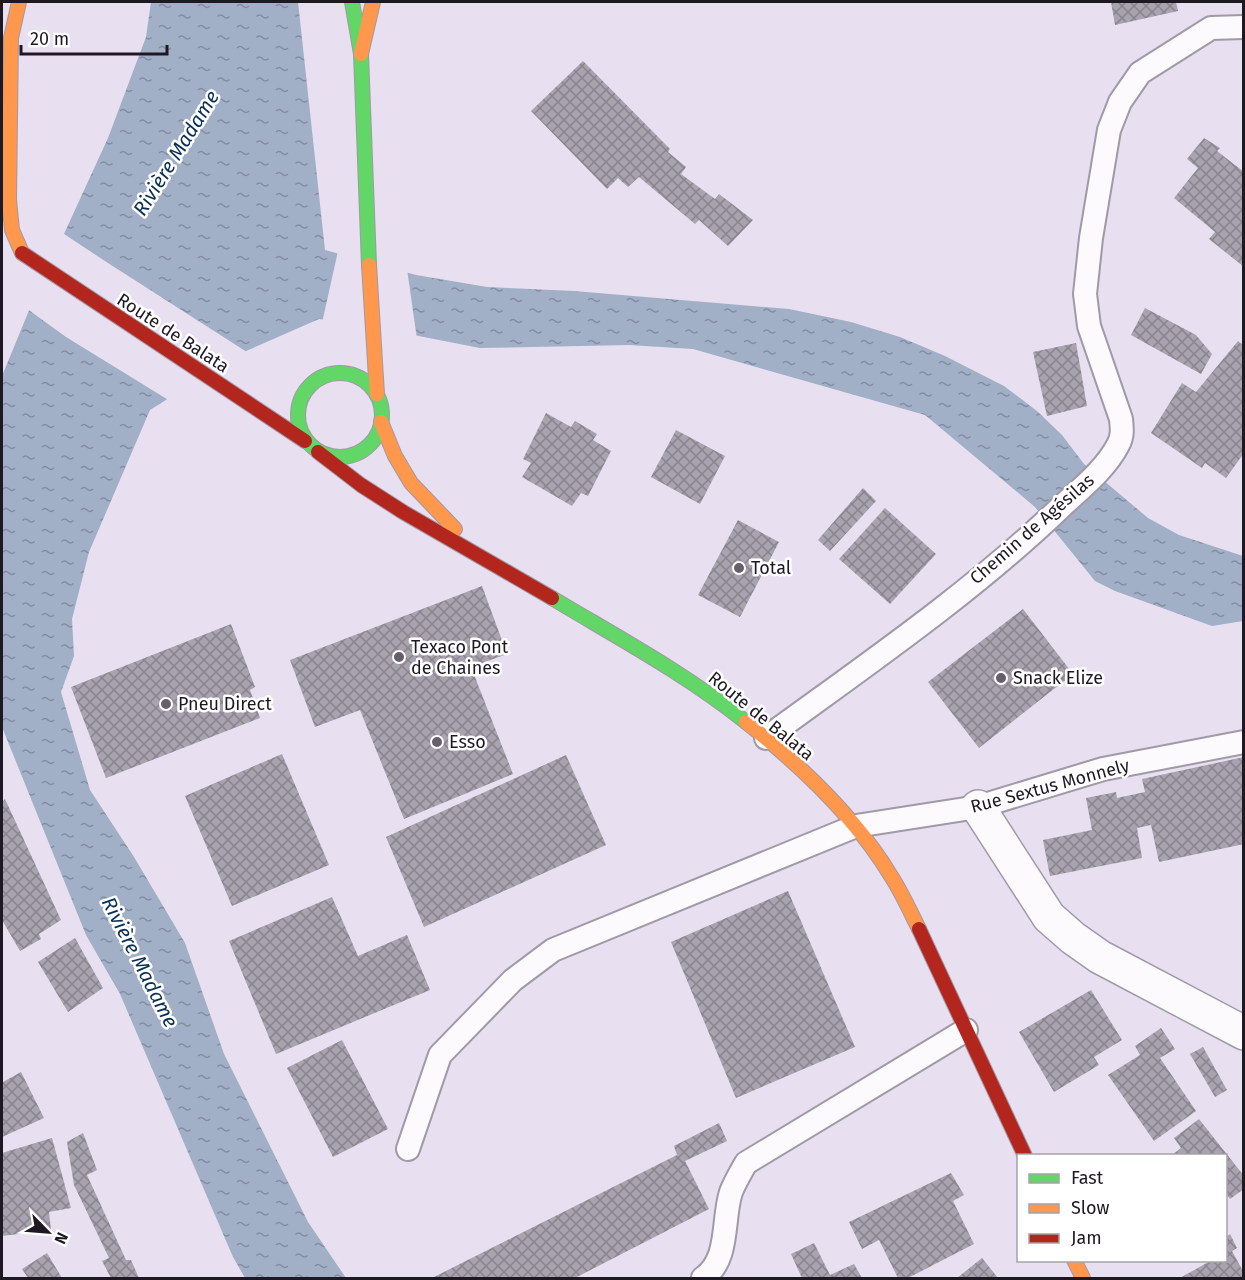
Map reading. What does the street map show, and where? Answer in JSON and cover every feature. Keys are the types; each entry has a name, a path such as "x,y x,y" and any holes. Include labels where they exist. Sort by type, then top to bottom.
{"main road":[{"path":"2,56 11,38 19,2"},
{"path":"352,2 361,54 372,335 377,394 382,408 381,422 377,435 369,446 358,454 331,457 318,452 306,441 297,414 300,401 307,388 316,379 329,374 343,373 357,376 377,394"},
{"path":"361,54 373,2"},
{"name":"Route de Balata","path":"11,38 9,200 17,255 39,267 306,441"},
{"path":"381,422 395,456 411,483 487,559"},
{"name":"Route de Balata","path":"318,452 361,485 403,512 487,559 670,669 722,703 807,775 856,826 891,875 930,950 1025,1154"},
{"path":"1075,1262 1083,1278"}],"street":[{"path":"978,807 1049,917 1073,938 1100,957 1244,1033"}],"lane":[{"name":"Chemin de Agésilas","path":"766,738 910,632 1025,541 1103,467 1118,446 1123,434 1121,419 1089,326 1085,294 1091,238 1108,130 1120,102 1140,73 1211,28 1244,27"},
{"name":"Rue Sextus Monnely","path":"408,1149 440,1055 513,980 553,950 856,826 978,807 1103,769 1244,742"},
{"path":"703,1278 711,1273 721,1252 731,1193 746,1163 966,1030"}],"water":[{"name":"Rivière Madame","path":"151,2 298,2 325,250 416,275 487,287 574,291 789,309 851,322 900,337 945,356 1004,386 1037,411 1062,435 1084,464 1148,518 1179,535 1243,556 1243,621 1212,626 1115,591 1095,581 1035,507 925,415 693,349 629,345 480,348 319,319 237,355 150,410 89,552 72,619 74,656 61,692 90,790 134,857 185,943 224,1054 308,1222 346,1278 245,1278 233,1257 120,994 86,935 2,727 2,376 30,308 108,138 146,37"}],"pier":[{"path":"61,232 250,354 238,358 170,401 66,337 26,308"},
{"path":"338,251 407,269 417,339 322,323"}],"building":[{"path":"1111,2 1176,2 1178,11 1115,25"},
{"path":"583,61 670,149 668,152 686,167 681,174 715,199 719,194 753,220 728,246 699,220 695,224 639,177 628,187 618,178 607,189 531,111"},
{"path":"1204,138 1220,148 1217,151 1244,172 1244,267 1209,239 1215,232 1174,198 1198,168 1187,159"},
{"path":"1145,308 1196,335 1212,354 1201,374 1131,335"},
{"path":"1238,341 1244,346 1244,453 1226,478 1205,463 1202,468 1151,433 1182,383 1196,392"},
{"path":"1076,343 1087,406 1047,416 1033,352"},
{"path":"546,413 571,427 575,421 597,434 593,440 611,451 588,496 581,493 572,506 522,477 531,463 523,459"},
{"path":"676,430 725,456 700,504 651,477"},
{"path":"863,488 876,501 830,551 818,540"},
{"path":"885,508 936,554 890,604 839,559"},
{"name":"Total","path":"738,520 779,542 740,617 698,595"},
{"path":"482,586 507,654 471,667 513,774 404,819 360,710 315,727 290,660"},
{"name":"Snack Elize","path":"1023,609 1073,674 979,748 928,682"},
{"name":"Pneu Direct","path":"231,624 255,687 250,690 260,718 106,778 71,687"},
{"path":"282,754 329,865 232,906 185,796"},
{"path":"566,755 606,845 424,927 386,837"},
{"path":"1244,757 1244,844 1159,862 1151,825 1137,828 1142,858 1050,876 1043,840 1092,830 1086,798 1116,792 1117,798 1145,792 1142,779"},
{"path":"5,799 61,920 39,934 41,939 20,951 2,920 2,802"},
{"path":"788,891 855,1047 736,1098 671,942"},
{"path":"332,897 358,956 407,935 430,990 276,1054 229,941"},
{"path":"75,938 103,988 68,1012 38,962"},
{"path":"1091,990 1122,1040 1094,1057 1099,1065 1054,1092 1019,1032"},
{"path":"1161,1028 1175,1049 1160,1058 1196,1111 1154,1141 1108,1075 1140,1055 1135,1046"},
{"path":"342,1040 388,1129 333,1157 287,1068"},
{"path":"1203,1047 1227,1090 1215,1097 1190,1054"},
{"path":"21,1072 44,1118 2,1137 2,1080 3,1082"},
{"path":"1199,1119 1227,1154 1173,1154 1181,1148 1174,1138"},
{"path":"719,1123 727,1141 685,1161 709,1209 575,1278 432,1278 677,1155 674,1146"},
{"path":"83,1133 97,1170 87,1175 126,1260 131,1260 139,1278 111,1278 102,1261 109,1258 74,1185 67,1142"},
{"path":"52,1138 71,1208 49,1212 51,1230 2,1236 2,1153"},
{"path":"1227,1154 1244,1176 1244,1189 1230,1199 1227,1194"},
{"path":"951,1173 964,1195 953,1201 974,1244 908,1278 898,1278 879,1240 862,1249 849,1222"},
{"path":"1230,1234 1237,1248 1232,1251 1244,1273 1244,1278 1180,1278 1208,1262 1227,1262 1227,1236"},
{"path":"814,1243 830,1275 854,1264 862,1278 802,1278 791,1254"},
{"path":"47,1253 62,1278 28,1278 22,1269"},
{"path":"982,1258 998,1278 957,1278"}],"traffic: fast":[{"path":"352,2 361,54 369,265"},
{"path":"340,373 356,376 370,385 379,399 382,415 379,431 370,445 356,454 340,457 324,454 310,445 301,431 298,415 301,399 310,385 324,376 340,373"},
{"path":"552,598 675,672 746,722"}],"traffic: slow":[{"path":"19,2 11,38 9,200 12,230 22,253"},
{"path":"361,54 373,2"},
{"path":"369,265 377,394"},
{"path":"381,422 395,456 411,483 455,529"},
{"path":"746,722 806,774 844,812 877,854 895,882 919,929"},
{"path":"1075,1262 1083,1278"}],"traffic: jam":[{"path":"22,253 305,441"},
{"path":"318,452 361,485 403,512 552,598"},
{"path":"919,929 1024,1154"}],"place":[{"name":"Total","path":"739,568"},
{"name":"Texaco Pont de Chaines","path":"399,657"},
{"name":"Snack Elize","path":"1001,678"},
{"name":"Pneu Direct","path":"166,704"},
{"name":"Esso","path":"437,742"}]}
